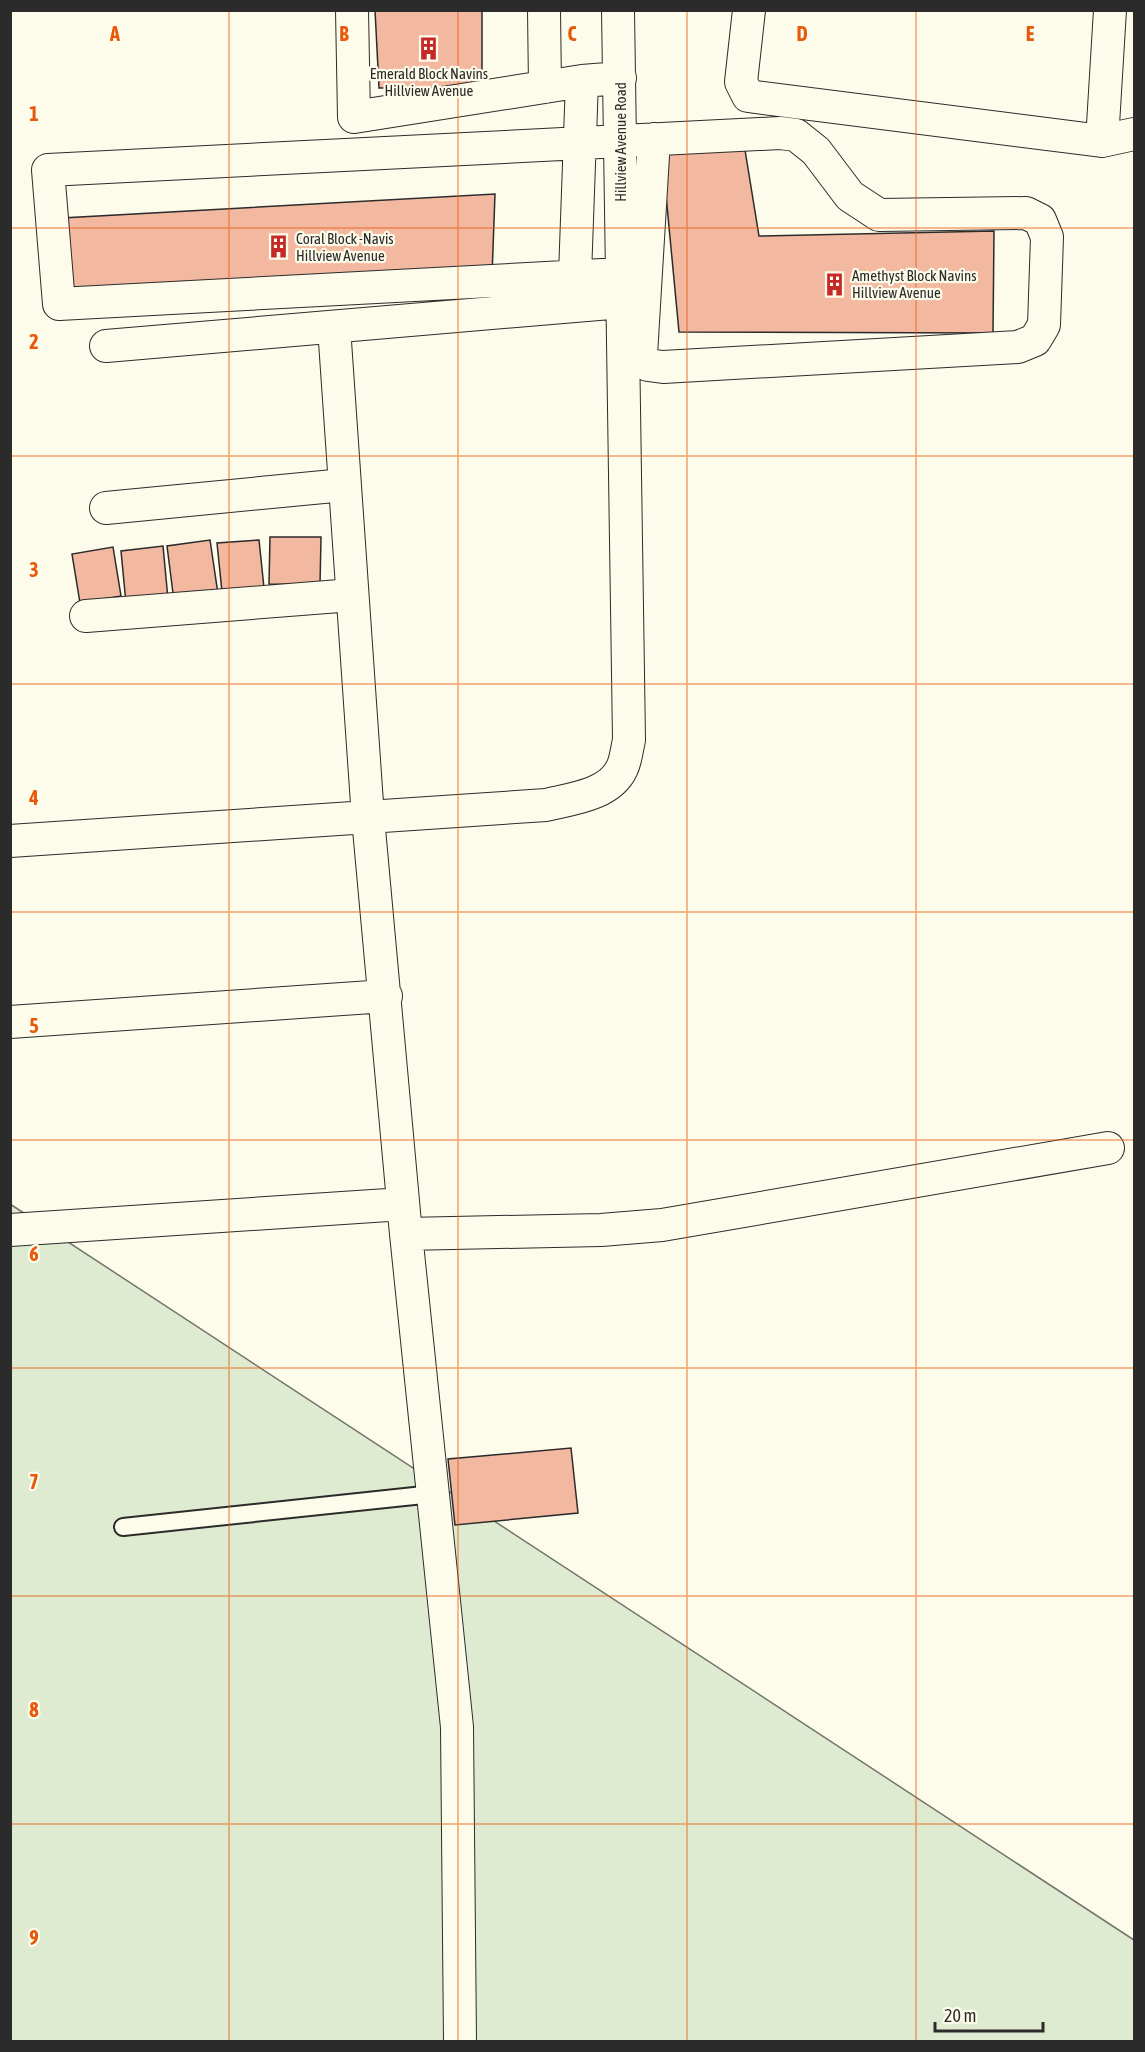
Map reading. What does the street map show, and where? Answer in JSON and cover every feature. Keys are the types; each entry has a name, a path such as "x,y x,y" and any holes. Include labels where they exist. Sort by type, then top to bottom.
{"street":[{"path":"352,10 354,117 582,81 620,78"},
{"path":"544,10 545,87"},
{"name":"Hillview Avenue Road","path":"10,841 546,805 580,797 602,788 621,770 629,740 618,10"},
{"path":"749,10 741,82 748,96 1102,141 1134,134"},
{"path":"1102,141 1110,10"},
{"path":"575,275 582,81"},
{"path":"622,288 575,275 59,304 48,170 619,140 780,133 796,135 816,151 850,196 879,215 1026,213 1040,220 1047,237 1044,325 1035,340 1018,347 663,367 648,365 641,355 654,139"},
{"path":"106,346 334,327 622,288"},
{"path":"334,327 368,818 386,996 403,1204 457,1727 460,2042"},
{"path":"106,508 344,485"},
{"path":"86,616 352,595"},
{"path":"10,1022 386,996"},
{"path":"406,1234 662,1225 1108,1148"},
{"path":"10,1230 403,1204"}],"lane":[{"path":"123,1527 433,1494"}],"green space":[{"path":"10,1204 1134,1940 1134,2041 11,2041"}],"building":[{"name":"Emerald Block Navins Hillview Avenue","path":"375,10 482,10 482,87 379,88"},
{"name":"Amethyst Block Navins Hillview Avenue","path":"745,150 759,236 994,231 993,333 679,332 662,153"},
{"name":"Coral Block -Navis Hillview Avenue","path":"495,194 492,276 64,288 62,218"},
{"path":"270,537 321,537 320,585 269,584"},
{"path":"210,540 218,594 174,601 167,546"},
{"path":"259,540 264,588 222,592 217,543"},
{"path":"163,546 168,599 126,603 121,551"},
{"path":"113,547 121,596 80,603 72,554"},
{"path":"571,1448 578,1513 455,1525 448,1459"}],"place":[{"name":"Emerald Block Navins Hillview Avenue","path":"429,49"},
{"name":"Coral Block -Navis Hillview Avenue","path":"278,247"},
{"name":"Amethyst Block Navins Hillview Avenue","path":"834,284"}]}
